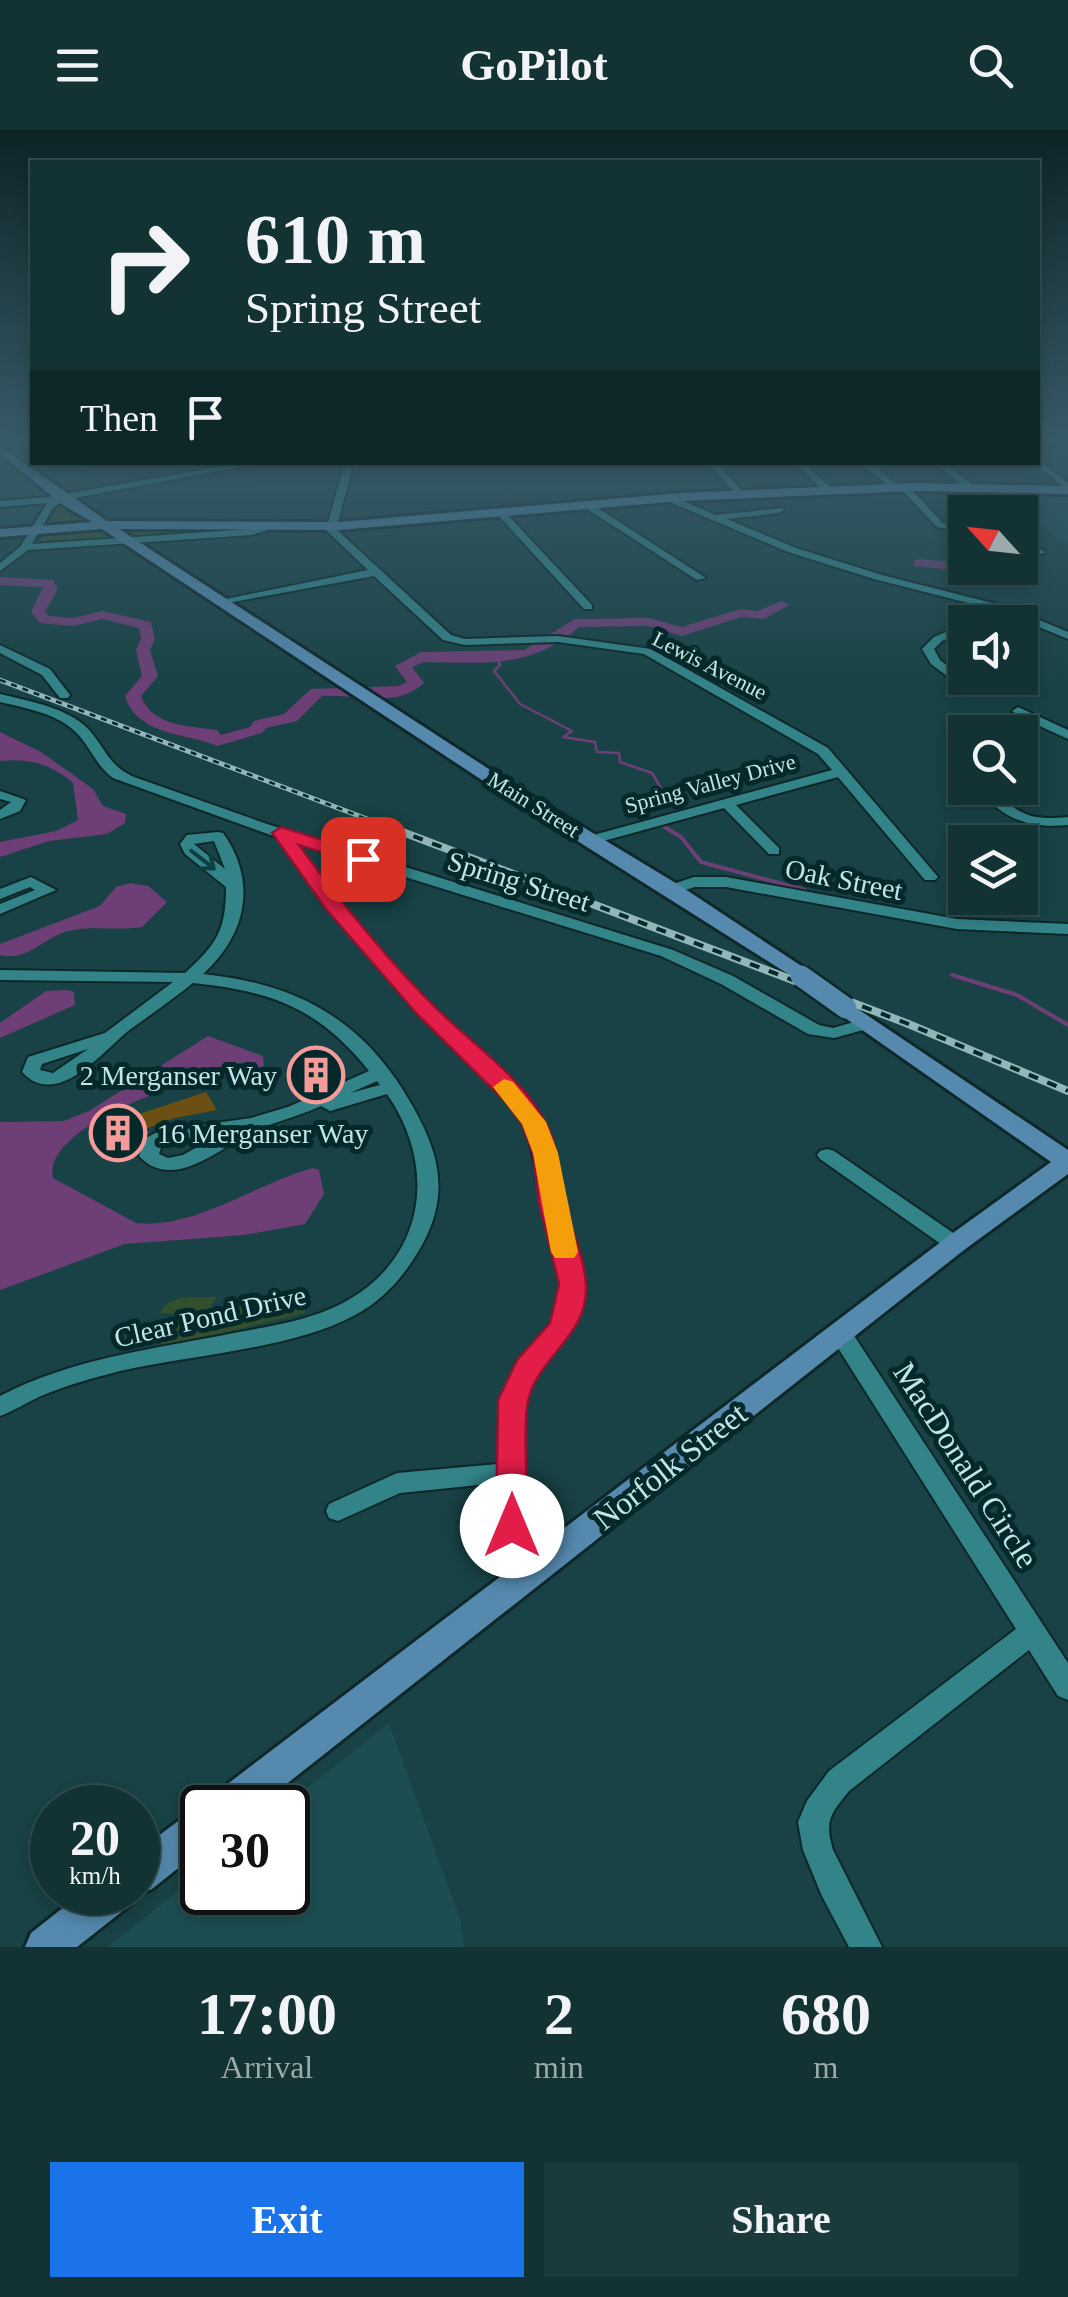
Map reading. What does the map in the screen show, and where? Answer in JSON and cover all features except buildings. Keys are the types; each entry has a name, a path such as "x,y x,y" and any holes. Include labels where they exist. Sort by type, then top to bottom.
{"main road":[{"path":"0,533 89,526"},
{"name":"Main Street","path":"109,526 591,840 672,888 1068,1163"},
{"path":"237,526 332,526"},
{"name":"Norfolk Street","path":"256,1785 955,1244 1043,1177 1068,1163"},
{"path":"160,1859 180,1843"},
{"path":"45,1947 86,1915"}],"street":[{"path":"27,546 252,532 271,526"},
{"name":"Lewis Avenue","path":"332,526 334,533 447,638 465,642 555,639 647,651 805,739 823,751 930,877"},
{"path":"512,526 588,607"},
{"path":"620,526 702,578"},
{"path":"734,526 865,574 988,605"},
{"path":"0,568 27,546 37,528"},
{"path":"226,602 376,572"},
{"path":"1038,623 1068,636"},
{"path":"948,634 928,649 930,658 948,670"},
{"path":"0,648 46,672 64,695"},
{"name":"Spring Street","path":"0,698 74,724 90,740 100,764 112,773 281,833 668,953 727,980 814,1030 834,1032 868,1024"},
{"path":"1038,721 1068,735"},
{"name":"Spring Valley Drive","path":"591,840 840,772"},
{"path":"0,794 19,800 16,808 0,816"},
{"path":"726,802 774,850"},
{"path":"1002,805 1016,818 1039,824 1068,821"},
{"path":"281,833 333,904 425,1010 512,1094 534,1122 545,1153 552,1203 572,1284 570,1312 562,1329 519,1381 513,1400 512,1472 512,1526 540,1566"},
{"path":"0,894 31,882 48,890 0,909"},
{"name":"Oak Street","path":"672,888 694,882 726,882 957,924 1068,929"},
{"path":"110,1036 183,978 230,928 235,884"},
{"name":"Clear Pond Drive","path":"0,974 183,978 269,991 300,1002 346,1035 386,1080 422,1142 429,1194 421,1226 409,1250 368,1296 348,1309 289,1330 77,1374 20,1395 0,1407"},
{"path":"253,1124 295,1111 313,1110 386,1080"},
{"path":"828,1155 955,1244"},
{"name":"MacDonald Circle","path":"840,1334 1068,1688"},
{"path":"338,1512 398,1483 512,1472"},
{"path":"866,1947 815,1842 814,1821 824,1801 838,1781 1031,1633"}],"shaded area":[{"path":"0,526 29,526 28,527 0,530"},
{"path":"1041,526 1068,526 1068,544"},
{"path":"0,732 41,752 93,789 103,806 126,814 125,823 107,834 49,841 0,857 0,842 56,831 78,820 73,783 39,764 0,761"},
{"path":"130,883 148,886 167,902 142,927 68,931 27,952 0,955 0,944 100,906 116,887"},
{"path":"46,991 74,992 75,1005 0,1038 0,1023"},
{"path":"208,1036 263,1056 264,1066 248,1073 179,1085 107,1115 66,1144 55,1161 53,1178 136,1223 158,1223 203,1212 313,1168 319,1170 324,1194 305,1224 244,1235 125,1244 0,1290 0,1122 64,1121 89,1111"},
{"path":"389,1723 461,1922 464,1947 108,1947 148,1915 160,1915 160,1906 180,1890 180,1915 310,1915 310,1786"}],"green space":[{"path":"47,526 263,529 39,543"},
{"path":"217,1297 210,1307 245,1307 255,1298 292,1300 305,1306 305,1313 161,1348 160,1330 173,1328 174,1314 160,1313 165,1306 185,1298"}],"waterway":[{"path":"919,563 948,566"},
{"path":"0,581 48,583 51,589 38,612 45,620 73,622 102,615 146,625 148,639 143,650 150,676 133,696 136,705 164,726 211,734 217,741 256,730 260,724 291,718 317,692 380,694 405,689 416,683 403,666 421,657 527,654 554,641 575,623 649,622 682,632 740,613 759,616 782,605"},
{"path":"497,658 500,665 494,671 520,704 572,731 563,737 595,742 597,752 619,753 620,762 652,773 662,790"},
{"path":"663,826 681,837 701,862 805,890"},
{"path":"952,975 1017,995 1068,1025"}],"railway":[{"path":"0,680 383,825"},
{"path":"376,822 906,1023 1068,1091"}],"slow traffic":[{"path":"504,1087 534,1122 545,1153 564,1252"}],"place":[{"name":"2 Merganser Way","path":"316,1075"},
{"name":"16 Merganser Way","path":"118,1133"}],"route":[{"path":"363,859 281,833 333,904 425,1010 512,1094 534,1122 545,1153 552,1203 572,1284 570,1312 553,1341 527,1368 513,1400 512,1526"}]}
